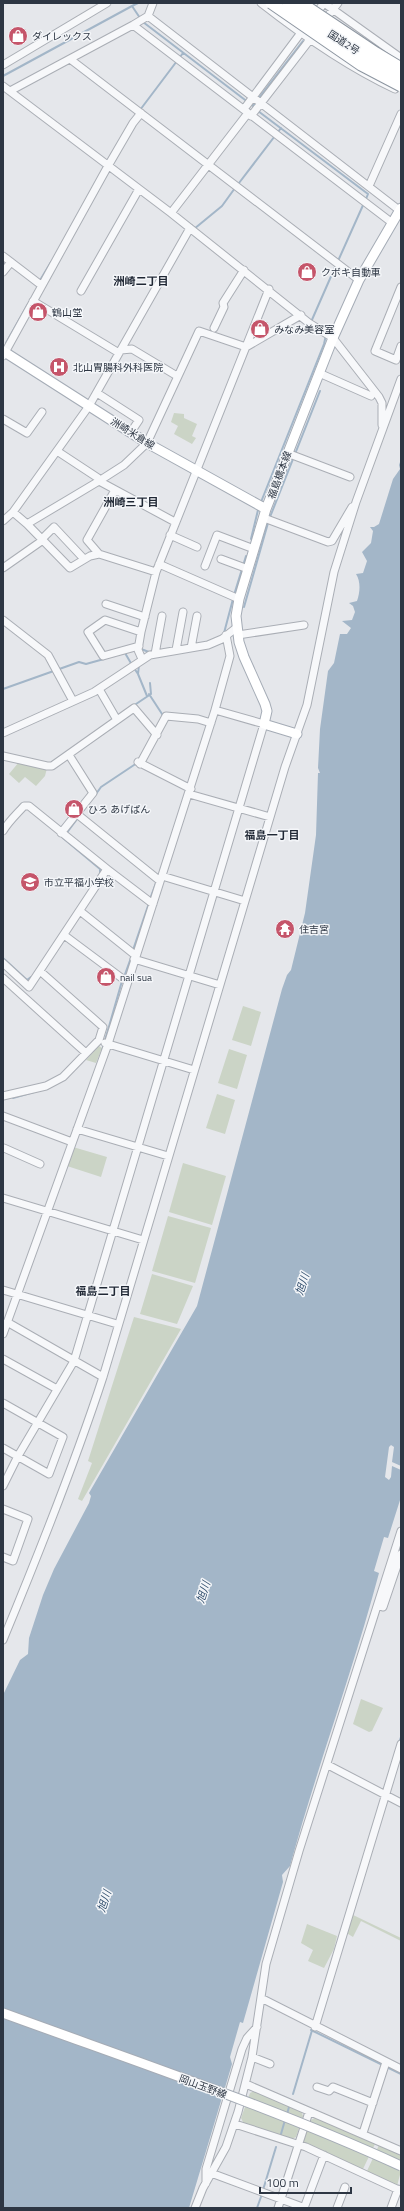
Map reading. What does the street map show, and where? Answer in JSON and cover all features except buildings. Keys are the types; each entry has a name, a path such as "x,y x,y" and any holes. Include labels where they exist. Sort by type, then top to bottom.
{"highway":[{"path":"271,3 361,65 401,86"},
{"name":"国道2号","path":"288,3 342,41 401,78"},
{"name":"国道2号","path":"301,3 364,46 401,68"},
{"path":"314,3 401,63"}],"main road":[{"name":"福島橋本線","path":"264,724 267,711 265,704 244,657 237,631 236,597 244,568 254,549 265,513 292,455 319,373 328,335 391,222 400,209"},
{"name":"洲崎米倉線","path":"4,353 147,443 265,513"},
{"path":"264,724 297,734"},
{"name":"岡山玉野線","path":"3,2014 322,2130 401,2166"}],"street":[{"path":"3,65 107,3"},
{"path":"10,91 133,26 148,16 153,3"},
{"path":"261,3 310,39 376,80 401,91"},
{"path":"253,106 324,3 401,58"},
{"path":"171,213 253,106 310,39 338,3"},
{"path":"148,16 253,106 276,135 391,222"},
{"path":"133,26 178,60 253,106 400,209"},
{"path":"70,59 140,111 208,165 359,280"},
{"path":"3,86 171,213 328,335 382,402 382,431"},
{"path":"4,353 33,301 40,284 106,165 140,111"},
{"path":"370,187 401,114"},
{"path":"81,291 139,189"},
{"path":"3,521 13,512 59,452 98,393 190,228"},
{"path":"3,256 40,284"},
{"path":"3,272 11,262"},
{"path":"214,328 224,307 223,303 244,270"},
{"path":"401,287 398,302 375,351 396,360 401,346"},
{"path":"142,659 139,646 141,632 156,572 161,565 172,536 175,522 269,289"},
{"path":"33,301 122,351 132,348 177,376"},
{"path":"27,524 124,465 147,443 199,331 246,347 301,315"},
{"path":"319,373 371,396"},
{"path":"3,1640 62,1495 103,1377 270,817 307,705 334,572 356,502 401,379"},
{"path":"98,393 139,420 131,432"},
{"path":"3,419 27,434 42,412"},
{"path":"59,452 98,478 99,481 175,522"},
{"path":"292,455 350,477"},
{"path":"99,554 87,540 115,490"},
{"path":"265,513 328,542 332,541 356,502"},
{"path":"13,512 27,524 70,568 94,554 99,554 156,572"},
{"path":"3,568 42,540 54,527 84,560"},
{"path":"205,566 217,535 254,549"},
{"path":"172,536 197,547"},
{"path":"220,559 244,568"},
{"path":"161,565 236,597"},
{"path":"106,604 145,617"},
{"path":"176,650 183,612"},
{"path":"154,654 162,616"},
{"path":"191,648 197,616"},
{"path":"3,620 48,654 58,670 73,701"},
{"path":"139,646 103,656 88,632 106,620 141,632"},
{"path":"3,733 73,701 77,701 99,689 142,659 154,654 208,645 237,631 304,625"},
{"path":"3,1334 15,1295 71,1141 77,1129 103,1042 134,955 150,903 189,790 209,722 215,710 230,656 225,636"},
{"path":"99,689 115,718"},
{"path":"4,756 52,766 115,718 134,708 156,734"},
{"path":"3,1486 37,1422 74,1360 114,1231 264,724 215,710"},
{"path":"209,722 166,716 139,762 189,790 270,817"},
{"path":"64,835 93,793 68,754"},
{"path":"3,831 11,818 24,806 29,806 150,903"},
{"path":"79,815 159,879 215,892 245,901"},
{"path":"3,963 29,987 107,869"},
{"path":"80,911 134,955 189,977 220,985"},
{"path":"64,935 123,979"},
{"path":"40,971 103,1027 103,1042"},
{"path":"3,978 86,1053"},
{"path":"103,1042 194,1070"},
{"path":"3,1096 54,1083 63,1077 86,1053 103,1042"},
{"path":"3,1116 71,1141"},
{"path":"77,1129 168,1156"},
{"path":"5,1148 40,1164"},
{"path":"3,1198 143,1240"},
{"path":"3,1290 15,1295 118,1324"},
{"path":"7,1322 103,1377"},
{"path":"3,1360 57,1389"},
{"path":"3,1403 63,1437 49,1474 3,1448"},
{"path":"3,1509 28,1519 13,1561 3,1558"},
{"path":"195,2208 206,2183 226,2148 235,2124 252,2057 266,1964 401,1531"},
{"path":"378,1605 383,1607 401,1554"},
{"path":"313,2026 401,1744"},
{"path":"328,1766 401,1803"},
{"path":"261,1998 385,2065 401,2069"},
{"path":"206,2183 206,2169 242,2049 247,2038 257,2027"},
{"path":"252,2057 270,2064"},
{"path":"363,2133 385,2065"},
{"path":"246,2084 309,2112 363,2133 401,2151"},
{"path":"317,2087 329,2091 333,2087 373,2103"},
{"path":"278,2208 297,2145 309,2112"},
{"path":"235,2124 324,2155 399,2190 391,2208"},
{"path":"212,2173 304,2208 324,2155"},
{"path":"337,2208 345,2187"}],"green space":[{"path":"174,413 184,414 184,418 197,424 192,436 196,438 192,444 174,434 178,426 171,422"},
{"path":"19,762 47,768 45,776 36,786 25,777 19,783 9,774"},
{"path":"243,1006 261,1012 251,1046 232,1040"},
{"path":"99,1046 102,1048 96,1063 86,1060"},
{"path":"229,1049 247,1055 237,1089 218,1083"},
{"path":"217,1094 235,1100 225,1134 206,1128"},
{"path":"73,1147 107,1157 101,1177 67,1166"},
{"path":"183,1163 226,1176 212,1225 169,1212"},
{"path":"168,1216 211,1228 195,1283 152,1271"},
{"path":"152,1274 193,1286 177,1324 140,1314"},
{"path":"134,1317 181,1329 82,1501 78,1499 92,1463 88,1461"},
{"path":"361,1699 383,1708 372,1731 369,1732 353,1724"},
{"path":"351,1914 401,1938 401,1941 361,1921 353,1937 345,1932"},
{"path":"307,1924 337,1936 334,1949 324,1968 308,1961 313,1950 301,1943"},
{"path":"254,2091 301,2111 303,2116 296,2137 292,2139 244,2124 241,2118 250,2093"},
{"path":"316,2117 375,2144 363,2169 304,2143 304,2137 311,2120"},
{"path":"379,2145 401,2155 401,2171 397,2186 367,2171"}],"water":[{"name":"旭川","path":"401,459 401,1466 392,1462 394,1447 391,1445 389,1447 385,1477 389,1480 391,1477 392,1466 401,1470 401,1497 388,1538 384,1537 374,1571 379,1573 369,1610 290,1866 282,1875 283,1882 243,2023 240,2022 230,2057 232,2064 189,2208 3,2208 3,1695 20,1660 28,1654 29,1638 43,1595 54,1569 89,1503 91,1496 89,1493 197,1306 282,989 287,975 291,970 305,913 316,835 318,773 320,773 318,768 320,729 328,671 334,663 340,634 347,634 351,628 342,621 352,620 355,612 353,606 349,603 357,601 358,598 359,584 356,574 363,573 367,561 362,552 371,543 373,531 370,527 374,527 379,524 393,479 400,469 399,465"}],"waterway":[{"path":"132,6 138,3"},
{"path":"3,76 132,6 140,18"},
{"path":"143,22 253,106 256,102"},
{"path":"258,99 303,41"},
{"path":"140,110 183,53"},
{"path":"258,111 368,194 366,199"},
{"path":"239,183 281,128"},
{"path":"194,229 222,206 235,188"},
{"path":"338,261 364,203"},
{"path":"39,282 51,262"},
{"path":"311,322 336,265"},
{"path":"6,343 28,304"},
{"path":"261,502 324,344 326,335"},
{"path":"270,517 320,391"},
{"path":"251,539 258,510"},
{"path":"244,607 268,523"},
{"path":"234,595 246,556"},
{"path":"224,633 233,599"},
{"path":"141,649 149,652"},
{"path":"124,653 132,665"},
{"path":"3,689 79,662 86,664 104,659"},
{"path":"139,665 138,674 147,696"},
{"path":"134,668 138,674"},
{"path":"133,706 151,694 150,683"},
{"path":"149,694 164,717"},
{"path":"96,794 101,787 137,763"},
{"path":"86,807 63,838 100,869 100,873"},
{"path":"150,899 156,883"},
{"path":"133,950 149,903"},
{"path":"124,977 132,955"},
{"path":"3,958 27,980 31,977"},
{"path":"102,1051 122,981"},
{"path":"13,1098 34,1092"},
{"path":"399,1743 401,1737"},
{"path":"293,2094 313,2027"},
{"path":"311,2030 401,2074"},
{"path":"287,2114 289,2107"},
{"path":"281,2134 285,2120"},
{"path":"263,2190 276,2147"},
{"path":"257,2208 262,2194"}],"place":[{"name":"ダイレックス","path":"18,36"},
{"name":"クボキ自動車","path":"307,272"},
{"name":"鶴山堂","path":"38,312"},
{"name":"みなみ美容室","path":"260,329"},
{"name":"北山胃腸科外科医院","path":"59,367"},
{"name":"ひろ あげぱん","path":"74,809"},
{"name":"市立平福小学校","path":"30,882"},
{"name":"住吉宮","path":"285,929"},
{"name":"nail sua","path":"106,977"}],"district":[{"name":"洲崎二丁目","path":"141,281"},
{"name":"洲崎三丁目","path":"131,502"},
{"name":"福島一丁目","path":"272,835"},
{"name":"福島二丁目","path":"103,1291"}]}
